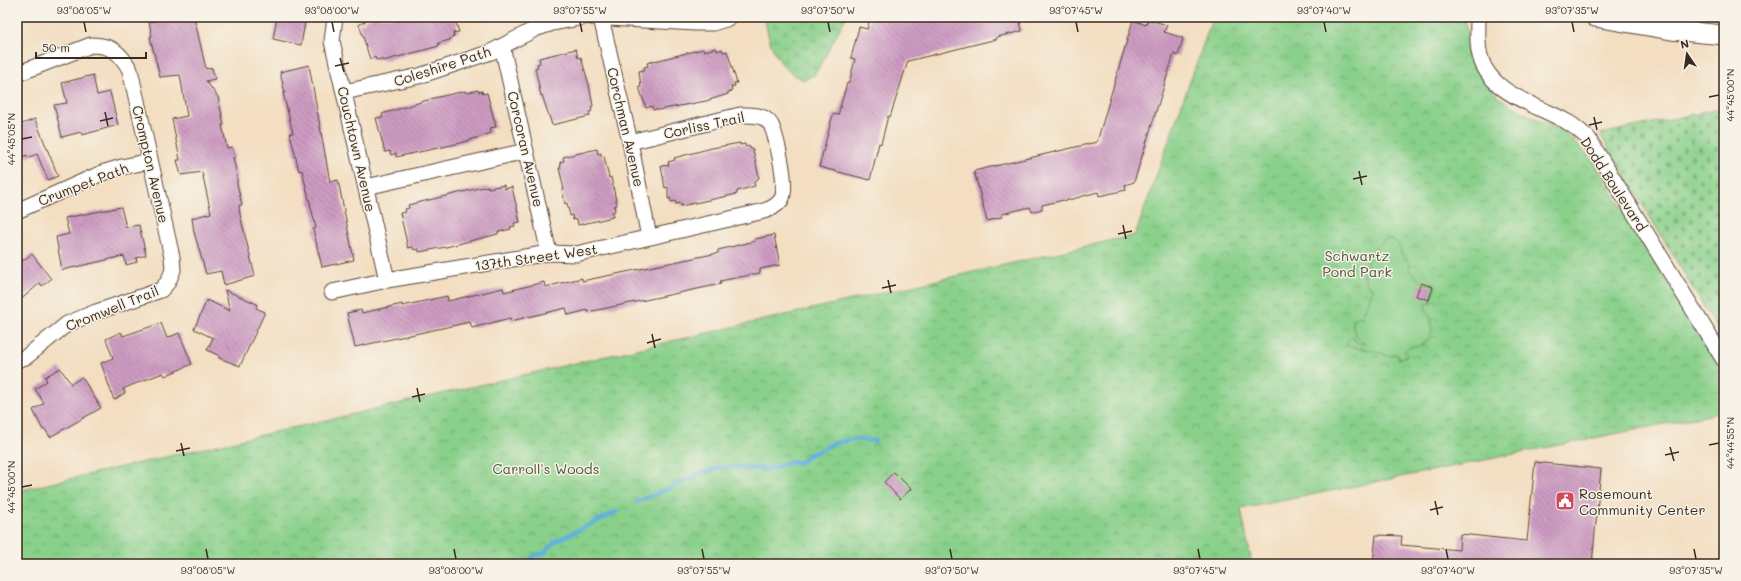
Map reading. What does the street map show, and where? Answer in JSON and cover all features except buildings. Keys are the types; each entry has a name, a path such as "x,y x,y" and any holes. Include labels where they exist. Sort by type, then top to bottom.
{"street":[{"name":"Couchtown Avenue","path":"335,17 332,41 387,280"},
{"name":"Coleshire Path","path":"344,92 419,76 490,52 535,29 553,23 584,17"},
{"path":"595,17 695,23 713,23 729,17"},
{"name":"Corchman Avenue","path":"595,17 630,142 649,237"},
{"name":"Dodd Boulevard","path":"1478,17 1477,34 1479,52 1485,68 1497,84 1518,99 1570,124 1588,138 1724,360"},
{"path":"1595,17 1671,30 1724,36"},
{"name":"Crompton Avenue","path":"17,74 91,45 103,45 115,50 125,60 130,70 172,257 173,270 168,282"},
{"name":"Corcoran Avenue","path":"502,46 550,253"},
{"name":"Corliss Trail","path":"630,142 740,115 752,115 763,118 772,126 779,154 785,187 782,199"},
{"path":"366,187 526,151"},
{"name":"Crumpet Path","path":"17,211 102,173 150,161"},
{"name":"137th Street West","path":"332,292 387,280 550,253 576,254 760,212 773,208 782,199"},
{"name":"Cromwell Trail","path":"17,360 26,357 67,324 96,312 161,290 168,282"}],"green space":[{"path":"765,17 846,17 819,68 814,75 804,80 787,69 776,54 766,27"},
{"name":"Schwartz Pond Park","path":"1213,17 1460,17 1465,19 1472,63 1498,97 1526,114 1561,130 1592,159 1724,374 1724,412 1241,509 1252,564 17,564 17,491 1135,235"},
{"path":"1724,108 1724,340 1600,134"},
{"path":"1389,239 1398,244 1401,253 1409,264 1409,270 1419,280 1436,286 1430,303 1427,302 1425,308 1429,315 1432,328 1428,340 1423,344 1409,347 1404,351 1407,355 1399,359 1397,354 1387,356 1377,351 1347,346 1347,341 1351,337 1358,343 1365,344 1356,334 1353,327 1353,323 1358,316 1362,318 1373,289 1366,283 1364,272 1367,270 1367,261 1376,248 1382,242"}],"waterway":[{"path":"637,502 700,473 719,468 773,468 789,462 801,462 810,454 818,452 834,443 854,439 875,441"},
{"path":"525,564 534,556 544,553 556,541 618,511"}],"place":[{"name":"Rosemount Community Center","path":"1565,501"}],"park label":[{"name":"Carroll's Woods","path":"546,468"}]}
